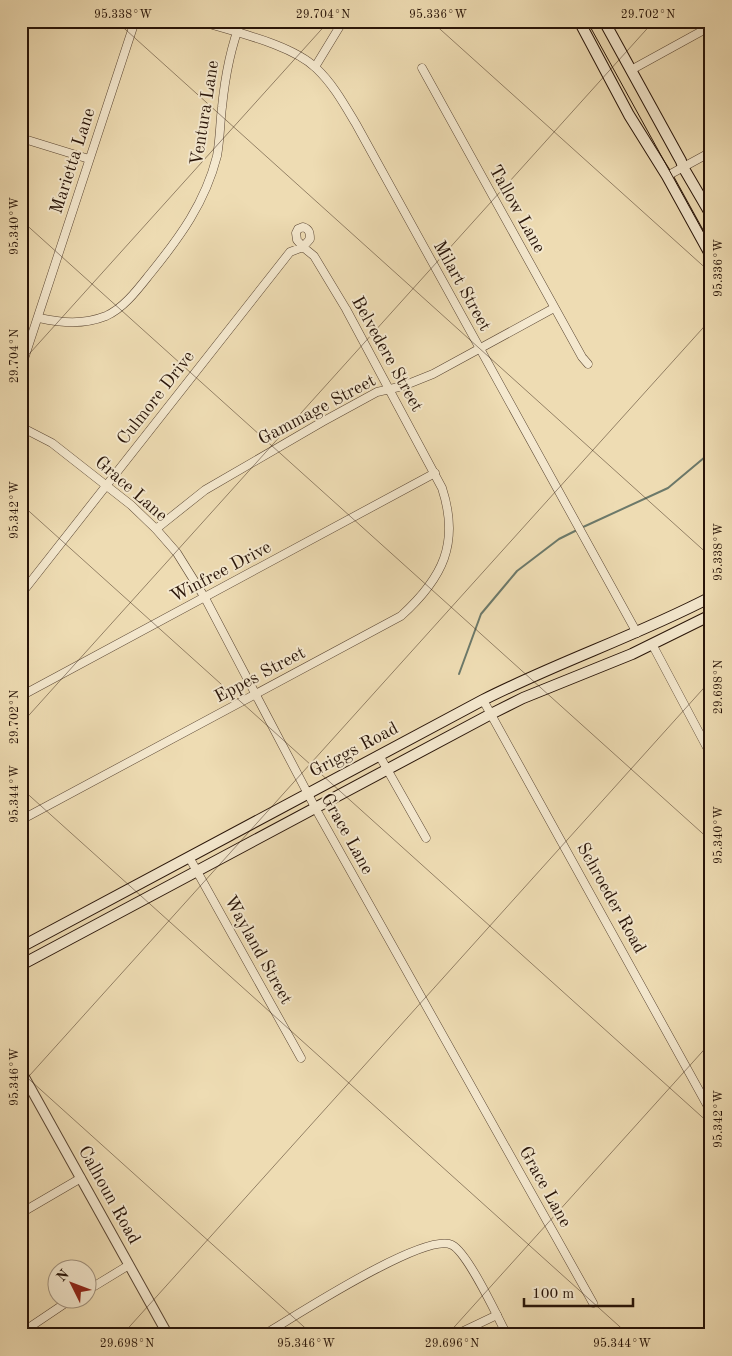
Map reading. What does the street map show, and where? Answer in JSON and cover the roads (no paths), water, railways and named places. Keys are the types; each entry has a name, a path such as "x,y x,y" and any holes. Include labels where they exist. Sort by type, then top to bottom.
{"main road":[{"path":"579,21 629,115 667,176 711,256"},
{"path":"604,21 711,215"},
{"name":"Griggs Road","path":"21,947 483,700 527,678 637,633 711,597"},
{"name":"Griggs Road","path":"21,965 522,698 652,644 711,615"},
{"path":"79,916 87,930"}],"street":[{"path":"21,38 27,21"},
{"name":"Marietta Lane","path":"21,368 136,21"},
{"name":"Milart Street","path":"200,21 258,38 280,47 315,67 330,83 351,116 637,633"},
{"name":"Ventura Lane","path":"39,318 74,323 89,322 108,315 126,301 179,238 193,216 203,195 217,155 224,83 236,33 241,21"},
{"path":"315,67 343,21"},
{"path":"630,70 711,26"},
{"name":"Tallow Lane","path":"422,68 554,308 588,364"},
{"path":"21,138 89,160"},
{"path":"667,176 711,152"},
{"path":"302,247 297,240 296,233 303,226"},
{"name":"Belvedere Street","path":"302,247 314,256 346,309 435,473 448,505"},
{"name":"Culmore Drive","path":"21,594 290,252 302,247"},
{"name":"Gammage Street","path":"156,529 204,490 322,422 377,392 403,386 433,374 554,308"},
{"name":"Grace Lane","path":"21,427 52,444 131,505 177,553 205,598 316,808 593,1303"},
{"name":"Winfree Drive","path":"21,696 435,473"},
{"name":"Eppes Street","path":"21,820 401,616 414,605 431,585 440,568 447,550 450,525 448,505"},
{"path":"652,644 711,755"},
{"name":"Schroeder Road","path":"483,700 711,1112"},
{"path":"379,755 426,838"},
{"name":"Wayland Street","path":"189,858 301,1058"},
{"name":"Calhoun Road","path":"22,1075 168,1335"},
{"path":"21,1213 81,1178"},
{"path":"261,1335 270,1332 333,1292 408,1252 437,1243 452,1244 464,1256 508,1335"},
{"path":"98,1284 129,1265"},
{"path":"21,1333 58,1308"},
{"path":"455,1335 497,1315"}],"waterway":[{"path":"581,528 668,488 711,452"},
{"path":"459,674 481,614 517,571 559,539 577,530"}],"tram line":[{"path":"587,21 711,246"}]}
